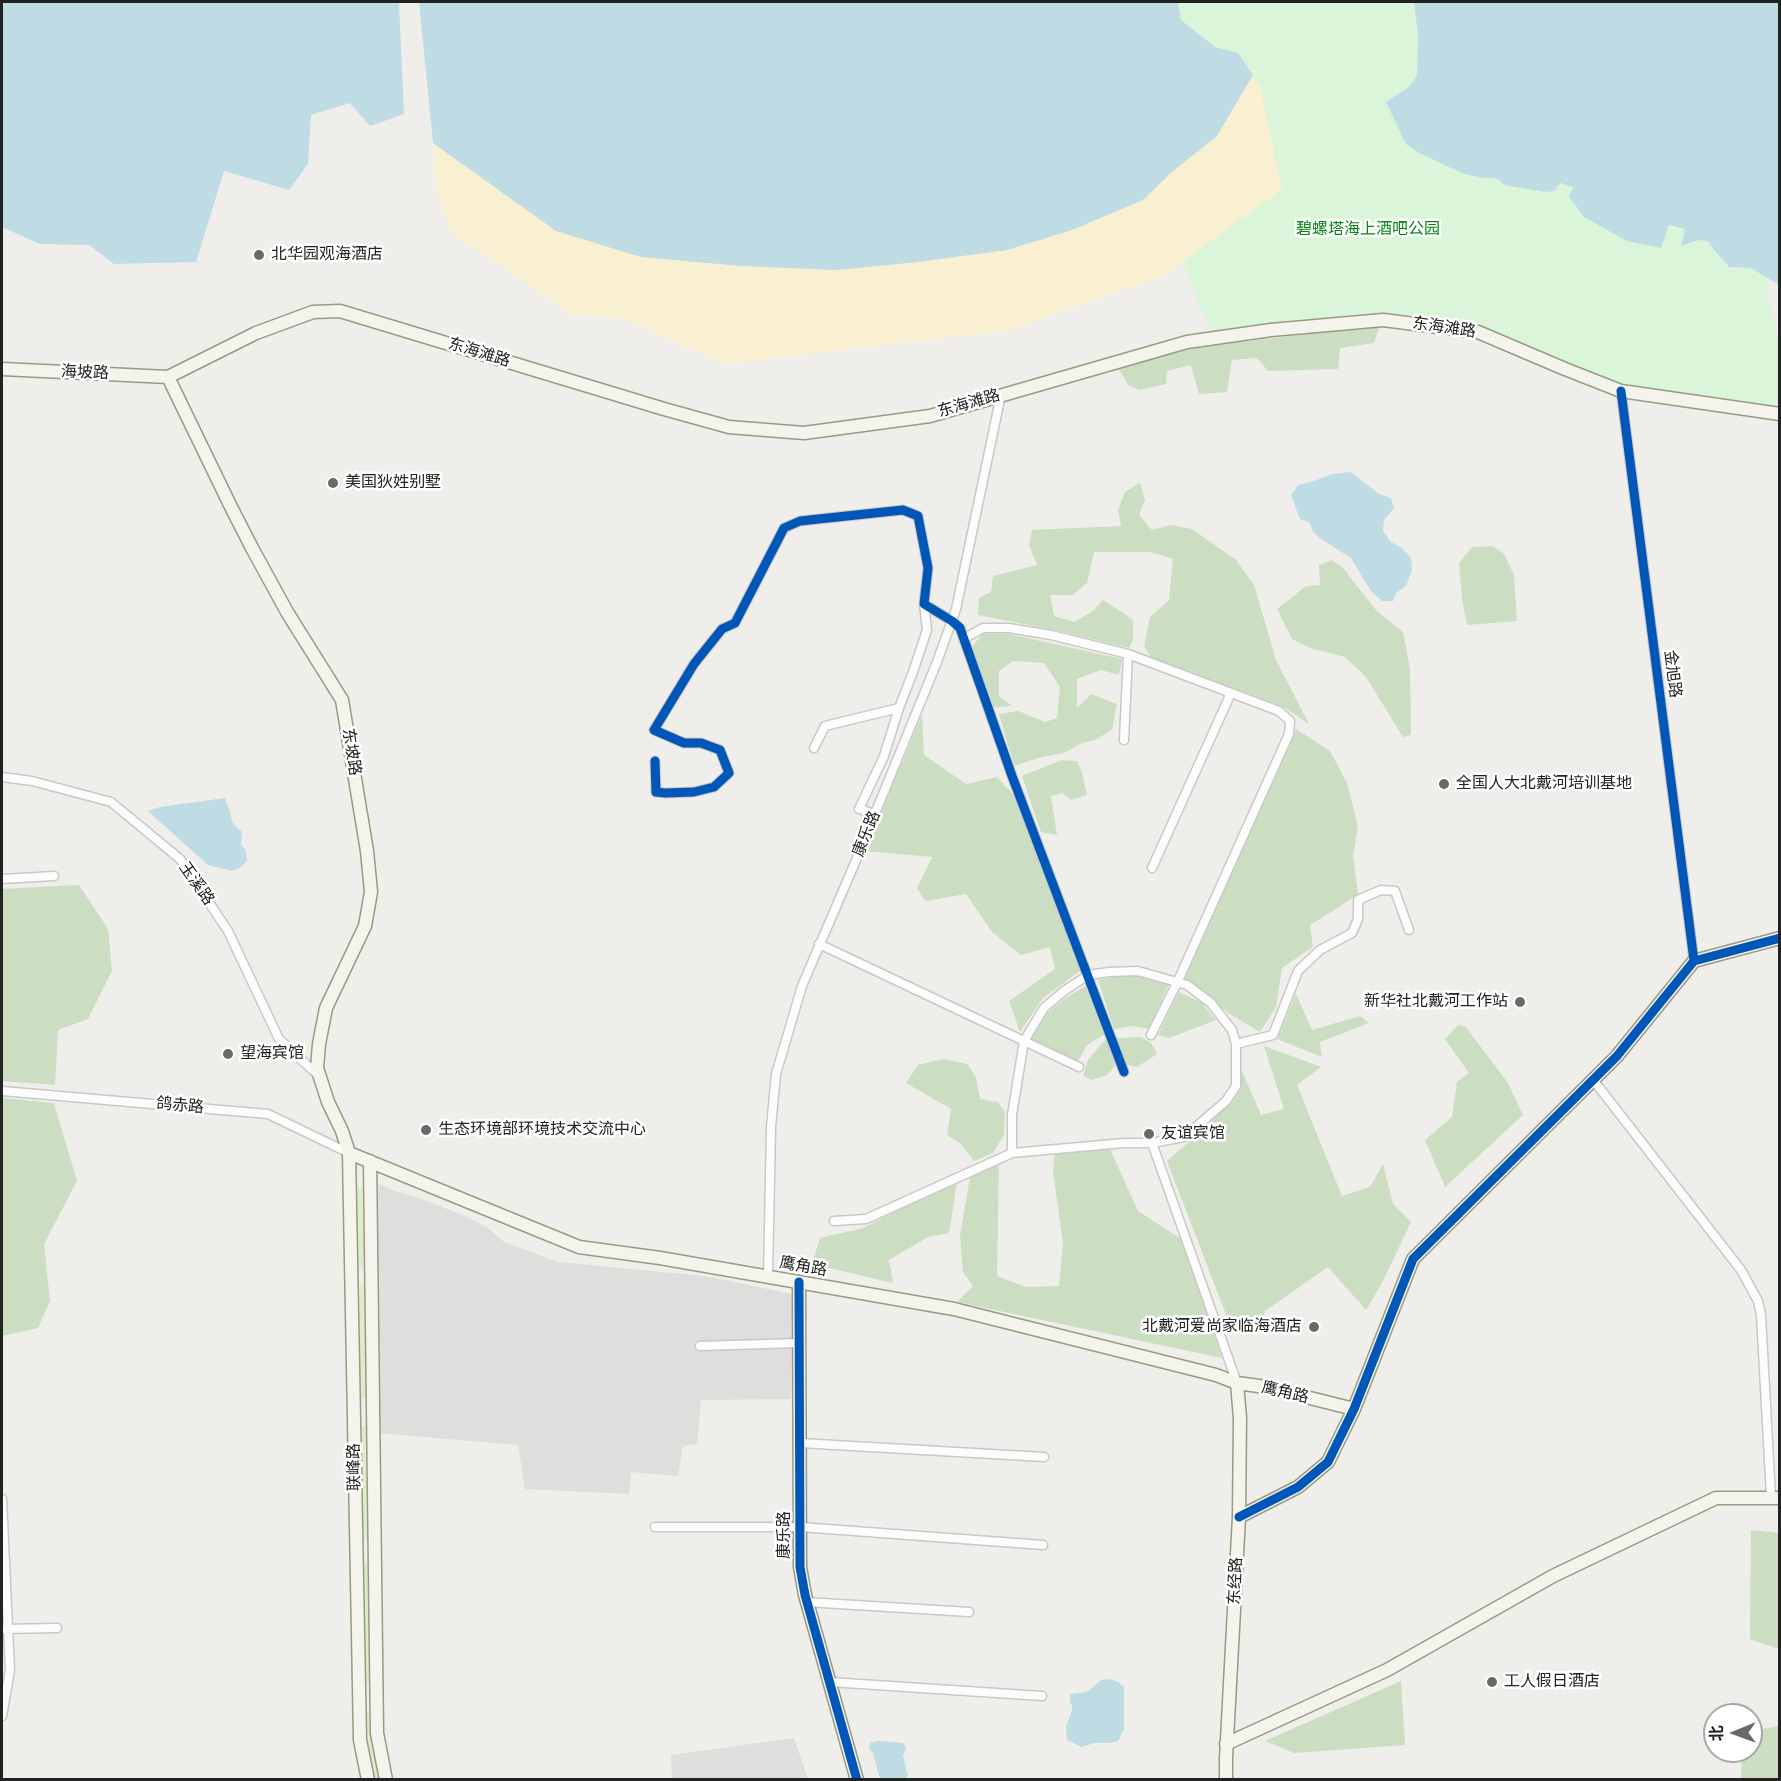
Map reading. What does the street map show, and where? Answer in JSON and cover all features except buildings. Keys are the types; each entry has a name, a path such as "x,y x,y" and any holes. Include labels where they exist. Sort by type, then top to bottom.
{"main road":[{"name":"东海滩路","path":"168,377 256,333 313,312 340,311 729,427 804,433 930,416 1187,342 1271,330 1383,320 1478,332 1621,391 1779,414"},
{"name":"海坡路","path":"2,369 168,377"},
{"name":"东坡路","path":"168,377 257,557 287,612 342,700 367,851 370,892 366,926 326,1008 318,1044 317,1068 350,1153"},
{"path":"1239,1517 1298,1487 1328,1462 1354,1409 1413,1259 1594,1081 1694,961 1779,938"},
{"name":"鹰角路","path":"350,1153 579,1247 660,1258 954,1308 1216,1375 1237,1383 1266,1387 1354,1409"},
{"name":"联峰路","path":"350,1153 360,1740 368,1779"},
{"name":"联峰路","path":"370,1161 376,1733 386,1779"},
{"name":"康乐路","path":"799,1282 800,1567 806,1602 857,1779"},
{"name":"东经路","path":"1226,1779 1239,1517 1240,1418 1237,1383"},
{"path":"1226,1744 1387,1670 1553,1576 1716,1498 1775,1497"}],"street":[{"name":"金旭路","path":"1621,391 1694,961"},
{"name":"康乐路","path":"768,1277 771,1127 776,1074 802,986 875,814 952,621 967,562 1001,395"},
{"path":"655,761 656,792 694,792 714,787 729,773 720,750 701,743 684,742 654,730 694,664 722,629 735,623 784,528 800,521 903,510 918,516 928,568 924,604 927,630 884,756 859,809 875,814"},
{"path":"924,604 960,628 1012,776 1124,1072"},
{"path":"963,639 983,628 1009,628 1051,635 1128,654 1279,711 1290,721 1289,734 1177,983 1151,1035"},
{"path":"1124,741 1128,654"},
{"path":"1152,868 1231,693"},
{"path":"814,748 825,726 899,708"},
{"name":"玉溪路","path":"2,777 32,781 111,802 180,859 228,931 279,1039 320,1076"},
{"path":"2,879 54,876"},
{"path":"1236,1044 1273,1035 1298,970 1320,950 1352,933 1358,919 1358,900 1381,890 1395,891 1409,930"},
{"path":"819,944 1079,1067"},
{"path":"834,1221 866,1219 1011,1153 1124,1143 1152,1143 1184,1137 1226,1101 1236,1086 1236,1044 1232,1030 1211,1003 1187,985 1138,971 1088,975 1044,1008 1024,1041 1012,1115 1011,1153"},
{"path":"1594,1081 1741,1270 1758,1301 1761,1314 1775,1497"},
{"name":"鸽赤路","path":"2,1091 268,1114 350,1153"},
{"path":"1152,1143 1237,1383"},
{"path":"700,1346 799,1343"},
{"path":"800,1443 1044,1457"},
{"path":"2,1499 5,1629 10,1670 2,1716"},
{"path":"656,1527 800,1527 1043,1545"},
{"path":"806,1602 969,1612"},
{"path":"5,1629 57,1628"},
{"path":"830,1682 1042,1696"}],"shaded area":[{"path":"375,1182 465,1216 488,1228 504,1242 558,1262 705,1276 792,1294 791,1399 701,1400 697,1444 683,1446 678,1476 631,1472 629,1494 525,1489 518,1445 377,1433"},
{"path":"794,1738 808,1779 672,1779 671,1755"}],"green space":[{"name":"碧螺塔海上酒吧公园","path":"1178,2 1414,2 1418,35 1417,76 1408,88 1386,102 1419,153 1464,174 1484,178 1517,136 1493,178 1504,185 1559,183 1574,187 1661,248 1669,225 1686,230 1681,245 1698,240 1707,241 1729,267 1751,268 1767,278 1767,301 1779,335 1779,414 1621,391 1478,332 1363,322 1213,338 1183,262 1282,189 1260,87 1238,53 1215,47 1181,20"},
{"path":"1380,325 1374,343 1340,348 1338,369 1268,371 1257,358 1232,360 1227,392 1199,394 1191,365 1167,371 1166,384 1139,390 1128,385 1117,366 1200,347"},
{"path":"1140,483 1145,500 1139,515 1152,530 1170,525 1192,529 1236,560 1254,585 1276,660 1309,724 1282,706 1151,658 1144,646 1150,617 1169,600 1173,559 1151,552 1094,552 1087,583 1073,595 1050,595 1054,616 1074,622 1093,611 1103,600 1125,614 1133,620 1133,640 1129,648 978,615 979,598 991,592 993,576 1037,565 1029,545 1032,530 1121,526 1118,510 1125,492"},
{"path":"1493,546 1504,554 1514,575 1517,621 1467,625 1459,563 1472,547"},
{"path":"1332,560 1343,568 1376,610 1403,632 1410,669 1411,735 1403,737 1366,677 1345,657 1310,648 1292,639 1277,609 1306,586 1320,585 1319,565"},
{"path":"982,634 1009,634 1122,659 1119,675 1101,670 1077,679 1077,708 1091,694 1117,704 1112,730 1064,753 1014,766 999,714 1018,711 1045,722 1057,718 1060,687 1044,663 1013,661 999,671 999,696 1012,706 994,707 972,647"},
{"path":"922,715 924,755 966,784 997,777 1018,800 1080,971 1043,998 1020,1032 1009,1001 1055,969 1050,947 1021,955 992,932 966,894 925,901 917,888 932,857 865,851"},
{"path":"1296,729 1330,751 1347,783 1358,826 1353,856 1358,894 1310,925 1313,947 1282,968 1276,1007 1260,1032 1181,979"},
{"path":"1061,760 1077,761 1087,795 1071,800 1062,793 1051,796 1057,835 1041,832 1022,776"},
{"path":"79,885 108,929 112,971 88,1019 58,1030 55,1085 2,1081 2,889"},
{"path":"1142,975 1169,984 1149,1029 1131,1026 1114,1029 1098,980"},
{"path":"1085,986 1105,1034 1087,1045 1078,1061 1028,1038 1046,1014"},
{"path":"1179,992 1201,1002 1216,1020 1169,1038 1158,1035"},
{"path":"1296,994 1312,1030 1360,1016 1369,1023 1320,1042 1322,1057 1277,1039"},
{"path":"1458,1025 1465,1026 1508,1083 1523,1115 1445,1187 1425,1140 1452,1117 1457,1082 1469,1073 1445,1039"},
{"path":"1141,1037 1151,1043 1157,1054 1137,1067 1117,1063 1107,1075 1092,1080 1083,1076 1088,1060 1106,1039"},
{"path":"1264,1046 1321,1067 1297,1085 1342,1196 1370,1187 1383,1164 1393,1204 1411,1222 1384,1279 1366,1310 1328,1267 1265,1311 1260,1328 1232,1330 1167,1161 1203,1130 1240,1091 1242,1071 1261,1115 1284,1109"},
{"path":"943,1059 967,1064 976,1077 980,1099 998,1102 1005,1112 1004,1135 993,1153 974,1161 960,1143 947,1135 951,1109 906,1083 918,1065"},
{"path":"2,1098 54,1103 77,1181 44,1244 50,1301 38,1328 2,1336"},
{"path":"1109,1147 1138,1211 1181,1239 1222,1358 957,1302 973,1286 963,1272 960,1236 970,1177 999,1163 997,1276 1026,1287 1059,1286 1063,1244 1053,1171 1055,1150"},
{"path":"957,1182 949,1233 928,1237 889,1260 893,1283 812,1264 820,1238 863,1228"},
{"path":"356,1187 363,1187 365,1269 357,1268"},
{"path":"366,1282 367,1398 360,1398 360,1283"},
{"path":"361,1426 367,1426 369,1539 362,1539"},
{"path":"1751,1530 1779,1533 1779,1649 1750,1639"},
{"path":"363,1562 370,1562 372,1683 365,1683"},
{"path":"1401,1681 1405,1745 1294,1753 1265,1741"},
{"path":"373,1712 383,1779 375,1779 371,1765 366,1713"},
{"path":"1779,1726 1779,1779 1741,1779 1742,1763 1763,1763 1763,1729"}],"sand":[{"path":"1253,75 1260,87 1282,190 1163,276 1010,330 725,364 622,318 573,315 452,234 437,189 433,143 559,232 641,257 740,266 837,270 1007,250 1072,230 1143,200 1173,171 1217,136"}],"water":[{"path":"2,2 399,2 404,114 370,126 350,103 311,115 308,164 289,190 224,171 196,262 114,264 89,245 40,244 2,227"},
{"path":"419,2 1178,2 1181,20 1215,47 1238,53 1253,75 1217,136 1173,171 1143,200 1072,230 1007,250 918,262 837,270 740,266 641,257 556,231 433,143"},
{"path":"1414,2 1779,2 1779,285 1751,268 1729,267 1707,241 1698,240 1681,246 1685,229 1669,225 1661,248 1627,241 1584,217 1569,196 1573,187 1560,183 1554,191 1546,192 1504,185 1493,178 1464,174 1419,153 1406,144 1386,102 1408,88 1417,76 1418,35"},
{"path":"1351,472 1379,494 1391,498 1394,508 1384,520 1383,531 1391,542 1401,547 1411,558 1412,570 1406,586 1396,593 1393,601 1382,601 1371,591 1351,558 1321,539 1313,532 1310,523 1300,519 1291,495 1298,485 1332,474"},
{"path":"225,798 232,822 242,832 241,844 246,851 247,861 232,871 208,865 148,811 160,807"},
{"path":"1109,1679 1124,1687 1124,1729 1118,1741 1094,1743 1082,1747 1067,1740 1066,1727 1072,1710 1070,1694 1087,1692 1101,1680"},
{"path":"878,1741 903,1743 906,1748 903,1756 908,1776 905,1779 880,1779 873,1753 869,1748 870,1743"}],"cycle path":[{"path":"1621,391 1694,961"},
{"path":"655,761 656,792 694,792 714,787 729,773 720,750 701,743 684,743 654,730 694,664 722,629 735,623 784,528 800,521 903,510 918,516 928,568 924,604 960,628 1012,776 1124,1072"},
{"path":"1239,1517 1298,1487 1328,1462 1354,1409 1413,1259 1617,1056 1694,961 1780,938"},
{"path":"799,1282 800,1567 805,1595 857,1780"}],"place":[{"name":"北华园观海酒店","path":"259,255"},
{"name":"美国狄姓别墅","path":"333,483"},
{"name":"全国人大北戴河培训基地","path":"1444,784"},
{"name":"新华社北戴河工作站","path":"1520,1002"},
{"name":"望海宾馆","path":"228,1054"},
{"name":"生态环境部环境技术交流中心","path":"426,1130"},
{"name":"友谊宾馆","path":"1149,1134"},
{"name":"北戴河爱尚家临海酒店","path":"1314,1327"},
{"name":"工人假日酒店","path":"1492,1682"}]}
